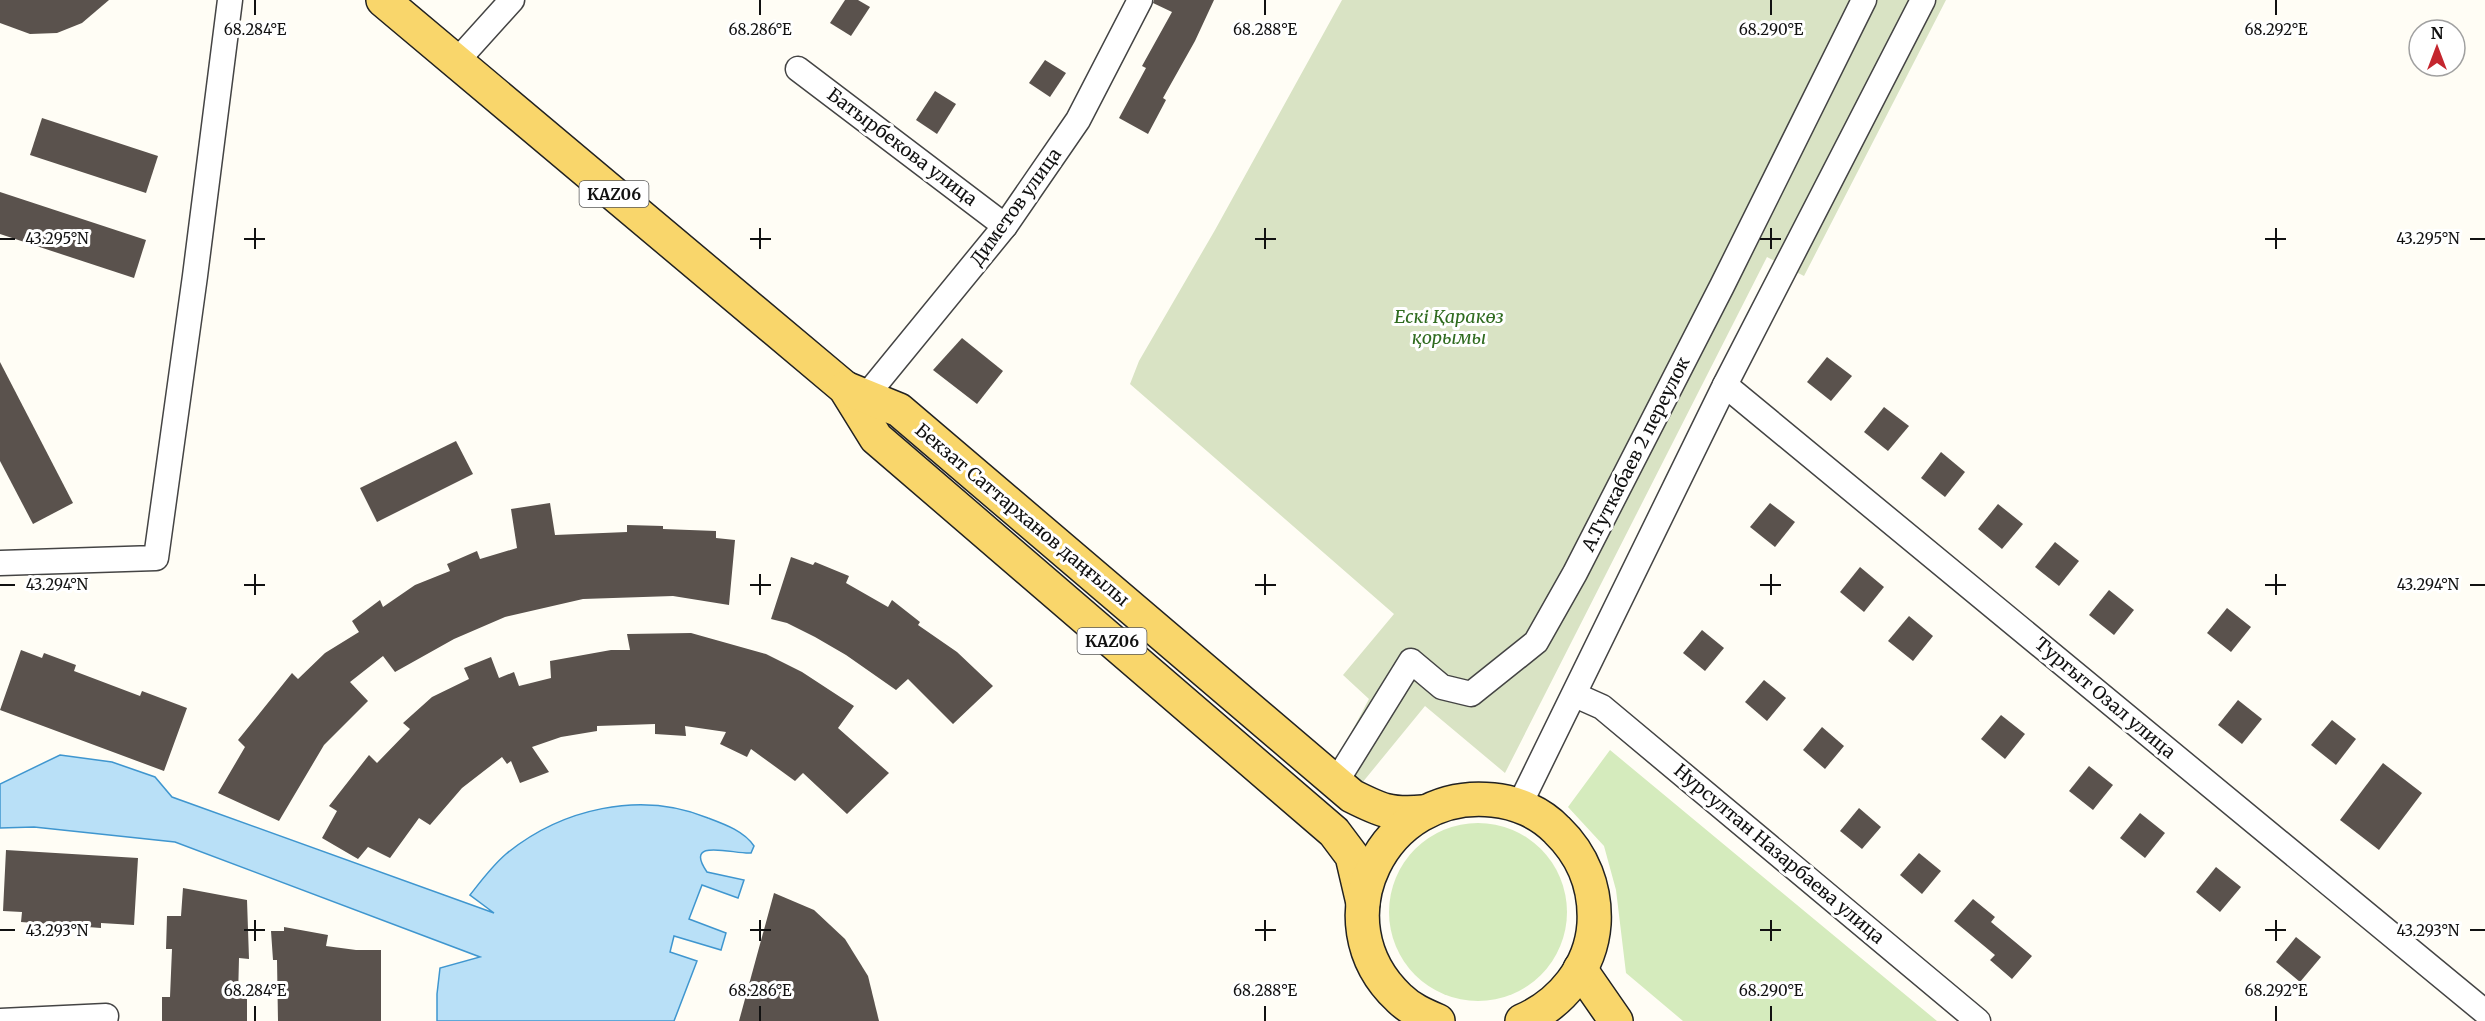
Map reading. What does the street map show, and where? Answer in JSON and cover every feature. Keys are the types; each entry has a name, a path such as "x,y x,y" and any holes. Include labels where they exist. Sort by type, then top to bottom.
{"main road":[{"name":"Бекзат Саттарханов даңғылы","path":"384,0 855,392 899,410 1352,795 1376,808 1397,814 1423,812"},
{"name":"Бекзат Саттарханов даңғылы","path":"855,392 876,438 1334,832 1352,856 1363,903"},
{"name":"KАZ06","path":"1419,1017 1388,986 1370,955 1364,930 1363,903 1371,868 1380,853 1406,823 1423,812 1441,804 1470,799 1500,800 1537,814 1553,825 1578,855 1587,873 1594,912 1593,932 1580,969 1556,1000 1523,1021"},
{"path":"1580,969 1616,1021"}],"street":[{"path":"0,563 156,558 194,287 230,0"},
{"path":"456,62 512,0"},
{"name":"Диметов улица","path":"855,392 1005,226 1078,120 1140,0"},
{"name":"А.Туткабаев 2 переулок","path":"1336,782 1412,661 1442,687 1471,694 1536,642 1580,563 1717,296 1864,0"},
{"path":"1519,806 1725,385 1923,0"},
{"name":"Батырбекова улица","path":"798,69 1005,226"},
{"name":"Тургыт Озал улица","path":"1725,385 2485,1012"},
{"name":"Нурсултан Назарбаева улица","path":"1575,694 1602,707 1978,1021"},
{"path":"0,1021 106,1016 105,1021"}],"green space":[{"name":"Ескі Қаракөз қорымы","path":"1342,0 1946,0 1804,276 1767,257 1505,773 1425,706 1362,783 1335,763 1369,699 1343,675 1394,614 1130,384 1139,361 1215,230"},
{"path":"1610,750 1937,1021 1683,1021 1626,973 1616,890 1604,846 1568,807"},
{"path":"1478,823 1512,830 1541,849 1560,878 1567,912 1560,946 1541,975 1512,994 1478,1001 1444,994 1415,975 1396,946 1389,912 1396,878 1415,849 1444,830"}],"water":[{"path":"60,755 112,762 155,777 172,797 494,913 470,895 487,874 506,854 528,838 576,815 629,805 655,805 708,818 745,836 754,846 751,853 714,850 701,854 701,861 707,872 744,880 738,898 702,885 689,919 726,933 721,950 674,936 670,952 697,961 674,1021 437,1021 440,968 480,957 175,842 34,827 0,828 0,784"}],"building":[{"path":"0,0 109,0 82,23 57,33 30,34 0,23"},
{"path":"845,0 858,0 870,7 851,36 830,23"},
{"path":"1154,0 1214,0 1195,41 1163,98 1166,100 1148,134 1119,118 1146,68 1142,66 1172,12 1153,3"},
{"path":"1045,60 1066,73 1050,97 1029,83"},
{"path":"935,91 956,104 937,134 916,120"},
{"path":"42,118 158,156 146,193 30,155"},
{"path":"0,192 146,240 134,278 0,234"},
{"path":"962,338 1003,371 977,404 933,370"},
{"path":"1827,357 1852,376 1831,401 1807,382"},
{"path":"0,362 73,503 33,524 0,461"},
{"path":"1884,407 1909,426 1888,451 1864,432"},
{"path":"456,441 473,474 377,522 360,488"},
{"path":"1941,452 1965,472 1945,497 1921,478"},
{"path":"550,503 555,535 627,532 627,525 663,526 663,529 716,531 716,538 735,540 729,605 673,596 583,599 505,617 454,639 395,672 383,656 350,682 368,701 324,745 279,821 218,793 245,747 238,740 292,673 298,679 325,653 359,632 352,621 380,600 383,607 415,585 450,571 447,564 477,551 480,559 517,548 511,509"},
{"path":"1770,503 1795,522 1775,547 1750,527"},
{"path":"1998,504 2023,524 2002,549 1978,529"},
{"path":"2055,542 2079,561 2059,586 2035,567"},
{"path":"791,557 813,565 815,562 849,576 846,583 888,607 892,600 920,622 918,625 957,652 993,686 953,724 908,679 896,690 846,655 815,637 787,623 771,619"},
{"path":"1860,567 1884,587 1864,612 1840,592"},
{"path":"2109,590 2134,610 2114,635 2089,615"},
{"path":"2227,608 2251,627 2231,652 2207,633"},
{"path":"1909,616 1933,636 1913,661 1888,641"},
{"path":"1702,630 1724,648 1705,671 1683,653"},
{"path":"691,633 766,654 802,672 854,706 838,728 889,773 847,814 803,773 795,781 751,749 747,757 720,744 726,732 685,726 686,736 655,734 655,724 597,726 597,731 561,737 532,747 549,772 520,783 511,761 507,764 502,757 462,788 430,825 419,818 390,858 368,847 358,859 322,838 337,811 329,806 369,755 377,763 410,729 403,723 432,697 469,679 464,668 491,657 499,678 514,672 519,686 551,678 550,661 611,650 630,650 627,634"},
{"path":"21,650 42,658 44,653 76,665 74,671 140,696 142,691 187,708 164,771 0,710"},
{"path":"1764,680 1786,698 1767,721 1745,702"},
{"path":"2238,700 2262,719 2242,744 2218,725"},
{"path":"2001,715 2025,734 2005,759 1981,739"},
{"path":"2332,720 2356,739 2336,765 2311,745"},
{"path":"1822,727 1844,746 1825,769 1803,750"},
{"path":"2383,763 2422,793 2379,850 2340,820"},
{"path":"2089,766 2113,785 2093,810 2069,791"},
{"path":"1859,808 1881,827 1862,849 1840,831"},
{"path":"2140,813 2165,833 2145,858 2120,838"},
{"path":"6,850 138,858 134,925 101,923 101,928 21,922 22,912 3,911"},
{"path":"1919,853 1941,871 1922,894 1900,875"},
{"path":"2216,867 2241,887 2220,912 2196,892"},
{"path":"183,888 247,900 249,959 239,958 238,998 247,998 247,1021 162,1021 162,997 170,997 172,949 166,949 167,916 181,916"},
{"path":"774,893 814,910 845,939 868,976 879,1021 739,1021"},
{"path":"1973,899 1995,917 1991,922 2032,956 2012,979 1990,960 1995,955 1954,921"},
{"path":"284,927 328,935 326,946 356,950 381,950 381,1021 278,1021 277,960 273,960 271,931 284,931"},
{"path":"2296,937 2321,957 2300,982 2276,962"}]}
